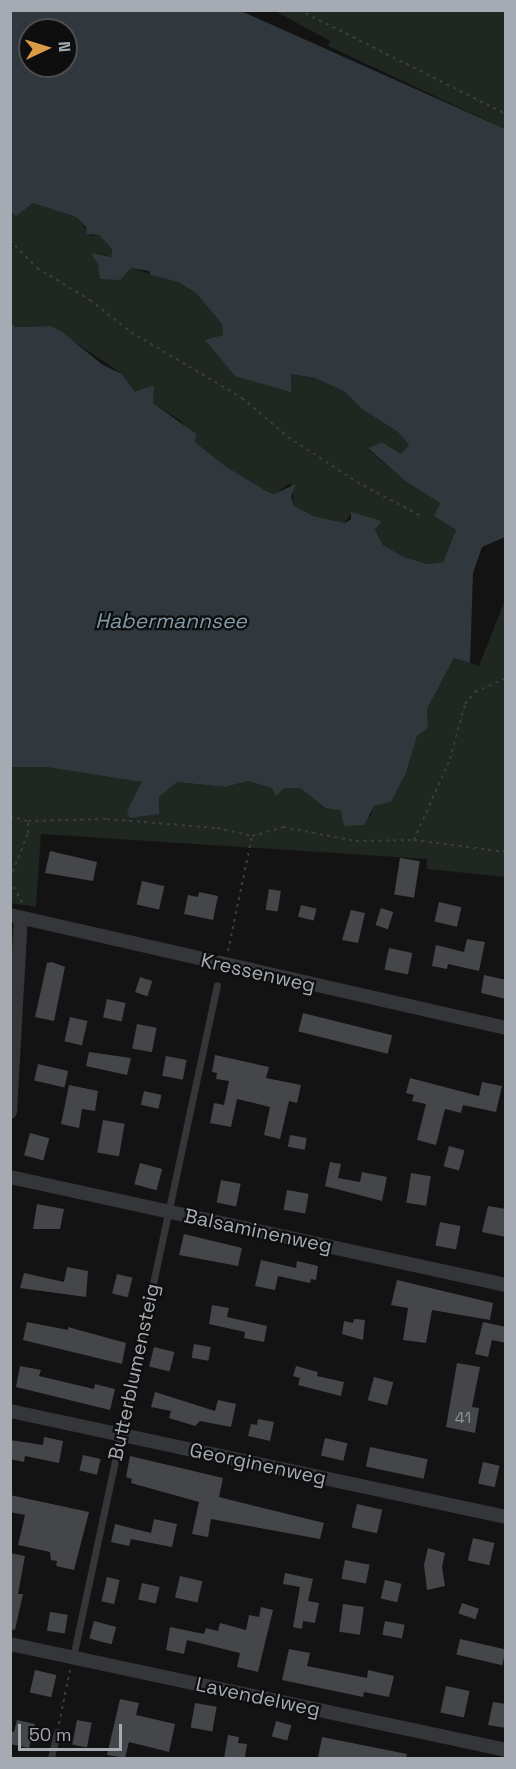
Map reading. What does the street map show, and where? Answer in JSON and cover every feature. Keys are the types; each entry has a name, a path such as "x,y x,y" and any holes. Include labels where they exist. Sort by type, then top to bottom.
{"street":[{"name":"Kressenweg","path":"16,917 506,1028"},
{"path":"10,1112 16,917"},
{"name":"Balsaminenweg","path":"10,1177 506,1285"},
{"name":"Georginenweg","path":"10,1412 506,1517"},
{"name":"Lavendelweg","path":"10,1644 506,1750"}],"lane":[{"name":"Butterblumensteig","path":"73,1657 217,985"},
{"path":"51,1758 57,1732"}],"path":[{"path":"299,10 506,114"},
{"path":"10,240 37,268 90,300 131,332 242,398 288,437 357,482 421,516"},
{"path":"414,840 450,759 465,704 475,692 506,678"},
{"path":"10,816 28,821 107,819 217,828 252,836 283,827 356,841 414,840 506,852"},
{"path":"16,917 27,910 10,879 28,833 28,821"},
{"path":"225,966 252,836"},
{"path":"57,1732 73,1657"}],"shaded area":[{"path":"275,11 505,11 505,129 328,46 330,41"},
{"path":"33,203 76,217 92,236 99,235 112,249 111,257 98,253 131,268 178,282 196,293 222,324 223,335 206,340 291,391 291,374 315,378 345,392 362,409 398,432 409,445 401,454 382,442 368,449 405,481 440,503 434,516 456,530 443,562 428,564 404,557 383,545 375,528 382,521 351,513 345,523 313,516 294,506 291,483 274,494 268,492 225,466 195,442 181,421 153,403 152,395 135,392 122,374 51,326 15,327 10,323 10,212 16,215"},
{"path":"505,600 505,877 427,869 427,859 41,834 36,907 11,903 10,767 46,767 143,782 131,803 158,797 177,782 225,787 248,781 272,788 300,788 324,808 370,817 374,806 391,802 406,773 417,735 428,728 427,709 454,658 479,666"}],"water":[{"name":"Habermannsee","path":"11,10 241,11 505,129 505,537 482,547 473,573 470,663 454,658 427,709 428,728 417,736 406,773 391,802 374,806 364,825 344,826 341,811 325,808 300,788 284,788 276,796 272,788 248,781 225,787 177,782 159,797 159,814 130,818 127,811 142,782 46,767 11,767 11,323 15,327 51,326 62,332 103,365 122,374 135,392 154,385 153,403 196,434 195,442 225,466 268,492 274,494 296,484 291,496 294,506 313,516 345,523 351,519 351,512 382,521 375,529 383,545 404,557 428,564 443,562 456,530 434,516 440,503 405,481 368,448 382,442 401,454 409,445 398,432 362,409 345,392 315,378 291,374 291,392 235,376 205,340 223,335 222,324 196,293 178,282 151,275 149,271 131,268 120,280 100,279 98,264 91,253 111,257 112,249 99,235 87,234 86,227 76,217 33,203 16,216 11,212"}],"building":[{"path":"50,851 97,862 93,881 45,873"},
{"path":"400,858 420,861 414,898 394,895"},
{"path":"142,881 164,886 159,910 137,904"},
{"path":"269,889 281,891 278,912 266,910"},
{"path":"199,892 218,896 213,920 184,914 188,895 198,897"},
{"path":"439,902 461,907 457,927 435,921"},
{"path":"301,905 317,909 314,921 298,917"},
{"path":"381,908 393,912 388,929 375,925"},
{"path":"351,910 365,913 358,943 342,940"},
{"path":"467,939 485,942 479,971 448,964 447,969 432,966 436,945 464,952"},
{"path":"389,948 412,953 408,975 384,970"},
{"path":"52,962 65,967 54,1021 35,1017 47,963"},
{"path":"484,975 506,980 506,999 481,993"},
{"path":"140,977 152,981 147,996 135,992"},
{"path":"107,999 126,1003 122,1022 103,1018"},
{"path":"303,1013 392,1035 388,1054 298,1031"},
{"path":"70,1017 88,1021 82,1045 64,1041"},
{"path":"137,1024 157,1028 152,1052 132,1049"},
{"path":"89,1052 131,1058 127,1075 86,1066"},
{"path":"215,1055 269,1067 266,1078 301,1085 297,1103 289,1101 280,1139 264,1135 270,1107 237,1099 231,1127 210,1123 214,1103 224,1105 229,1081 216,1079 217,1073 212,1072"},
{"path":"166,1056 187,1060 183,1080 162,1076"},
{"path":"38,1064 68,1071 64,1088 34,1081"},
{"path":"410,1078 479,1096 482,1082 502,1086 496,1112 463,1105 461,1113 445,1109 436,1145 417,1140 426,1104 412,1101 414,1095 406,1093"},
{"path":"69,1085 98,1091 95,1111 82,1109 79,1128 61,1124"},
{"path":"144,1091 162,1095 158,1109 141,1105"},
{"path":"103,1120 125,1124 119,1156 97,1152"},
{"path":"30,1133 49,1138 43,1160 24,1155"},
{"path":"290,1135 307,1138 305,1150 288,1147"},
{"path":"449,1146 464,1150 459,1170 444,1166"},
{"path":"330,1162 341,1164 338,1178 360,1182 362,1172 387,1177 382,1201 325,1186"},
{"path":"140,1163 162,1169 157,1190 134,1184"},
{"path":"411,1173 431,1176 426,1206 406,1203"},
{"path":"221,1180 241,1184 236,1206 217,1203"},
{"path":"287,1190 309,1194 305,1214 284,1210"},
{"path":"37,1204 64,1209 60,1229 33,1229"},
{"path":"488,1206 506,1209 506,1237 482,1232"},
{"path":"440,1222 461,1226 456,1250 435,1246"},
{"path":"184,1234 242,1248 238,1266 179,1255"},
{"path":"261,1260 296,1268 297,1261 318,1266 316,1280 311,1279 310,1283 278,1276 275,1290 255,1286"},
{"path":"67,1267 88,1271 86,1297 20,1288 24,1273 64,1282"},
{"path":"117,1274 133,1278 128,1297 112,1293"},
{"path":"397,1280 493,1303 490,1320 432,1310 426,1343 403,1340 408,1308 391,1305"},
{"path":"212,1305 229,1308 227,1317 267,1326 264,1342 244,1338 245,1332 209,1324"},
{"path":"354,1319 365,1320 363,1340 342,1334 344,1321 353,1323"},
{"path":"27,1322 68,1330 68,1327 126,1343 122,1364 23,1340"},
{"path":"483,1322 506,1327 506,1343 492,1340 488,1357 475,1354"},
{"path":"194,1344 211,1347 208,1361 192,1358"},
{"path":"154,1347 174,1352 170,1371 149,1366"},
{"path":"457,1363 480,1367 472,1407 479,1408 475,1433 446,1427"},
{"path":"20,1366 41,1370 39,1376 94,1389 95,1384 115,1389 110,1410 16,1387"},
{"path":"296,1366 318,1372 317,1376 344,1382 341,1396 298,1385 300,1378 293,1376"},
{"path":"374,1377 393,1382 387,1405 368,1400"},
{"path":"155,1392 215,1411 218,1400 236,1404 231,1427 200,1421 195,1426 169,1418 171,1411 151,1407"},
{"path":"258,1419 274,1422 270,1441 248,1436 251,1424 257,1425"},
{"path":"44,1437 63,1441 59,1463 25,1456 24,1462 10,1459 10,1440 43,1445"},
{"path":"325,1438 347,1443 343,1461 321,1456"},
{"path":"370,1447 428,1459 424,1479 366,1467"},
{"path":"83,1455 101,1459 97,1475 79,1471"},
{"path":"130,1456 223,1478 219,1497 324,1523 320,1539 211,1519 208,1537 192,1534 199,1502 131,1483 132,1479 126,1477"},
{"path":"483,1462 500,1466 495,1487 478,1483"},
{"path":"10,1495 89,1512 74,1570 56,1566 57,1561 51,1560 50,1552 18,1545 25,1515 10,1512"},
{"path":"357,1504 382,1510 377,1533 352,1527"},
{"path":"154,1519 177,1524 172,1547 131,1539 129,1546 111,1542 115,1524 151,1533"},
{"path":"473,1538 494,1543 489,1565 468,1560"},
{"path":"428,1548 445,1553 442,1567 445,1586 427,1590 424,1565"},
{"path":"10,1553 25,1556 18,1594 23,1594 15,1630 10,1629"},
{"path":"345,1560 370,1565 366,1583 341,1579"},
{"path":"285,1573 313,1579 308,1601 319,1603 315,1623 303,1621 302,1629 293,1627 300,1587 283,1584"},
{"path":"180,1576 202,1581 197,1603 175,1597"},
{"path":"107,1577 120,1580 114,1604 101,1601"},
{"path":"385,1580 402,1584 397,1602 381,1599"},
{"path":"142,1583 160,1587 156,1604 138,1600"},
{"path":"462,1603 479,1609 475,1619 458,1613"},
{"path":"343,1604 364,1607 360,1635 339,1632"},
{"path":"261,1607 273,1610 258,1672 237,1667 240,1653 187,1640 184,1654 166,1650 170,1627 204,1634 206,1628 218,1631 220,1623 246,1630 249,1615 259,1617"},
{"path":"50,1612 68,1615 65,1634 47,1631"},
{"path":"94,1621 116,1627 112,1644 89,1638"},
{"path":"385,1621 405,1625 402,1639 382,1635"},
{"path":"460,1639 506,1650 502,1665 456,1655"},
{"path":"289,1649 310,1653 307,1666 367,1678 368,1670 394,1676 389,1697 364,1692 363,1697 282,1680"},
{"path":"35,1670 56,1675 51,1697 30,1692"},
{"path":"446,1686 469,1691 464,1717 440,1712"},
{"path":"120,1699 139,1703 136,1715 175,1724 169,1752 129,1742 125,1758 107,1755"},
{"path":"493,1702 506,1704 506,1728 488,1725"},
{"path":"195,1703 217,1707 212,1731 191,1728"},
{"path":"17,1720 35,1724 29,1748 10,1744 10,1731 14,1732"},
{"path":"77,1720 92,1723 87,1747 72,1745"},
{"path":"276,1721 291,1725 287,1741 272,1736"},
{"path":"228,1735 239,1737 238,1743 247,1744 245,1757 224,1758"},
{"path":"322,1737 407,1754 406,1758 318,1758"}]}
